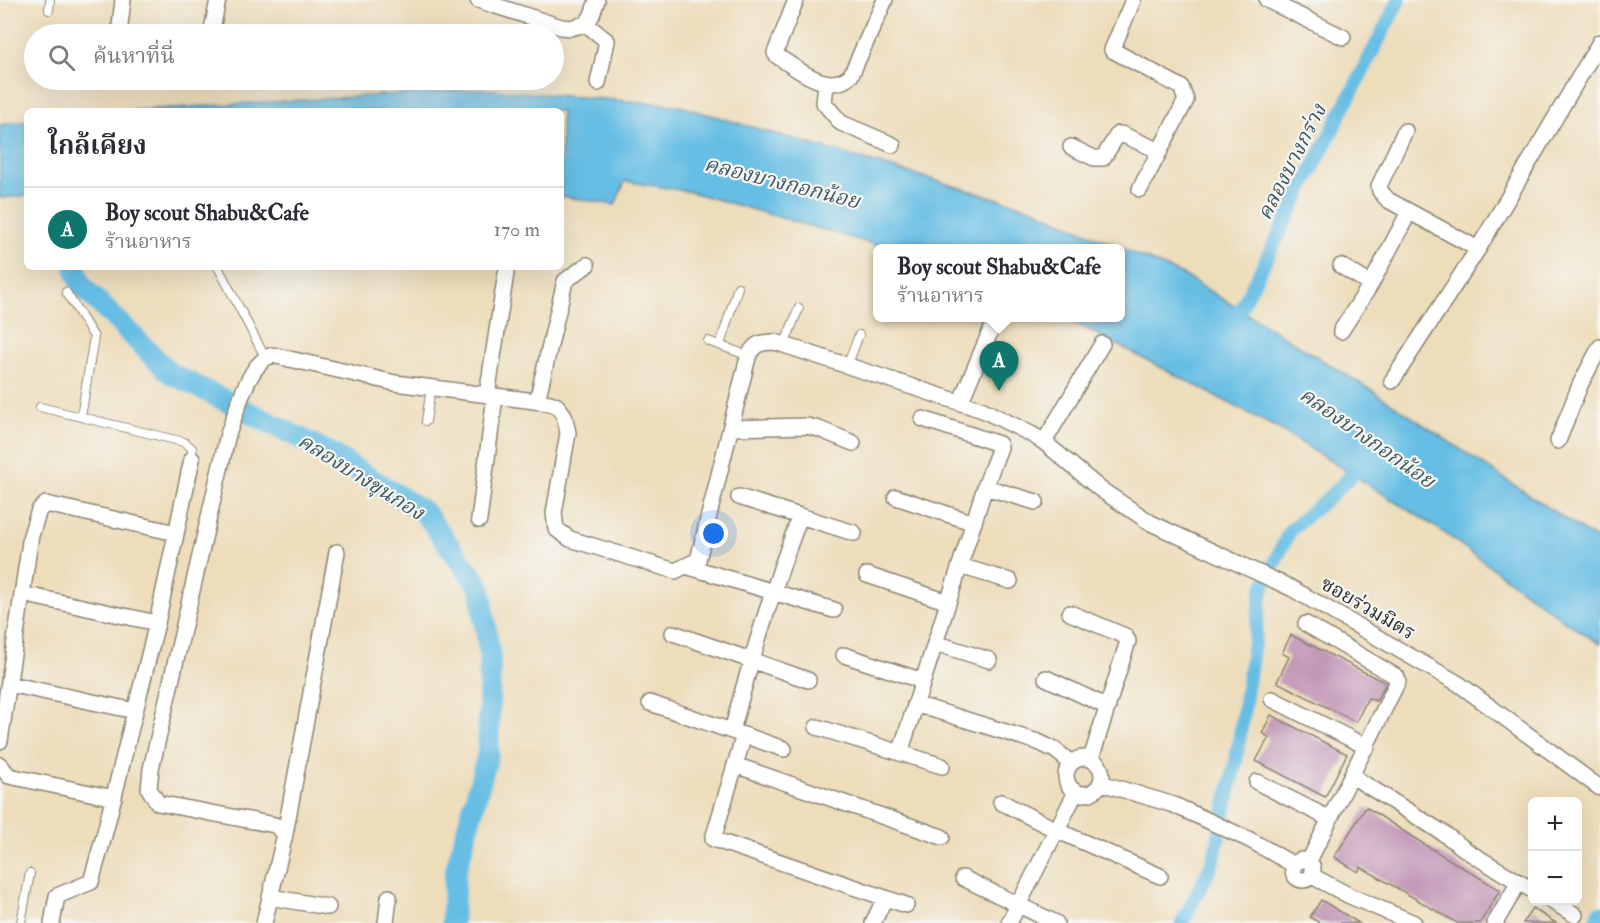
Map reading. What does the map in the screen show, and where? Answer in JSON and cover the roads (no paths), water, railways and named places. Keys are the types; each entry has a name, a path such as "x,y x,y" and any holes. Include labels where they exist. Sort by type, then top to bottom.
{"street":[{"path":"120,24 123,0"},
{"path":"213,24 218,0"},
{"path":"478,0 552,24"},
{"path":"564,27 586,24 597,0"},
{"path":"796,0 775,53 805,74 826,84 845,80 851,75 885,0"},
{"path":"1133,0 1112,50 1181,87 1186,100 1140,189"},
{"path":"1267,0 1343,37"},
{"path":"586,24 607,41 598,83"},
{"path":"1392,381 1478,249 1600,42"},
{"path":"826,84 824,103 841,123 892,145"},
{"path":"1405,131 1379,186 1380,191 1388,200 1478,249"},
{"path":"1071,147 1094,158 1103,158 1118,134 1121,134 1160,151"},
{"path":"1341,331 1371,284 1409,212"},
{"path":"537,401 565,281 586,264"},
{"path":"1341,266 1371,284"},
{"path":"478,520 506,273"},
{"path":"960,403 994,322"},
{"path":"284,836 275,825 159,803 149,789 151,770 228,434 248,382 258,363 265,357 280,355 394,383 537,401 557,406 564,415 568,433 554,513 556,529 570,539 675,572 698,560 751,350 765,342 784,345"},
{"path":"1044,441 1102,344"},
{"name":"ซอยร่วมมิตร","path":"784,345 983,410 1044,441 1100,489 1151,524 1291,588 1459,684 1600,788"},
{"path":"1558,441 1580,385 1600,347"},
{"path":"900,753 1000,446 923,419"},
{"path":"730,428 807,426 853,443"},
{"path":"52,923 57,897 91,882 105,836 157,623 192,459"},
{"path":"985,487 1036,502"},
{"path":"896,496 974,523"},
{"path":"739,497 854,533"},
{"path":"0,741 31,535 39,510 46,504 176,533"},
{"path":"800,516 772,592 751,660 738,733 735,765 712,839 906,905"},
{"path":"264,923 284,836 337,552"},
{"path":"686,566 834,610"},
{"path":"960,566 1010,581"},
{"path":"867,575 948,602"},
{"path":"22,594 157,623"},
{"path":"1070,613 1125,636 1128,640 1091,759"},
{"path":"1305,867 1367,747 1396,685 1397,677 1306,624"},
{"path":"673,633 808,680"},
{"path":"935,643 989,660"},
{"path":"844,655 923,681"},
{"path":"1046,678 1108,707"},
{"path":"9,684 135,711"},
{"path":"1272,699 1367,747"},
{"path":"650,703 784,749"},
{"path":"915,704 1038,742 1055,750 1071,763"},
{"path":"817,727 942,766"},
{"path":"1077,759 1091,759 1101,769 1101,783 1090,793 1076,792 1067,782 1067,768 1071,763 1077,759"},
{"path":"0,765 9,776 113,803"},
{"path":"735,765 942,837"},
{"path":"1352,776 1443,832 1470,853 1526,886 1495,923"},
{"path":"1257,782 1330,819"},
{"path":"1101,783 1174,805 1305,867 1350,896 1414,923"},
{"path":"1009,923 1076,792"},
{"path":"1001,802 1056,830 1160,876"},
{"path":"963,878 1056,923"},
{"path":"270,897 328,907"},
{"path":"386,923 389,897"},
{"path":"873,923 885,898"},
{"path":"1558,905 1575,915"}],"lane":[{"path":"49,10 50,0"},
{"path":"220,270 265,357"},
{"path":"720,345 738,287"},
{"path":"66,292 94,337 81,417"},
{"path":"784,345 799,308"},
{"path":"847,366 859,335"},
{"path":"708,341 749,356"},
{"path":"426,421 431,388"},
{"path":"40,407 184,442 192,448 192,459"},
{"path":"21,923 30,873"}],"water":[{"name":"คลองบางกอกน้อย","path":"465,90 493,90 676,105 1033,209 1112,244 873,244 691,192 625,181 615,205 564,196 564,108 173,108"},
{"path":"24,121 24,196 0,198 0,125"},
{"name":"คลองบางกอกน้อย","path":"1125,250 1185,276 1371,390 1600,542 1600,644 1566,622 1439,529 1281,430 1074,322 1125,322"}],"waterway":[{"name":"คลองบางกร่าง","path":"1233,324 1399,0"},
{"name":"คลองบางขุนกอง","path":"76,270 81,285 170,373 332,454 424,512 480,587 490,657 488,754 455,873 452,923"},
{"name":"คลองบางกอกน้อย","path":"1182,923 1213,862 1236,761 1262,590 1290,530 1364,463"},
{"path":"1595,923 1600,912"}],"place":[{"name":"Boy scout Shabu&Cafe","path":"999,391"}]}
